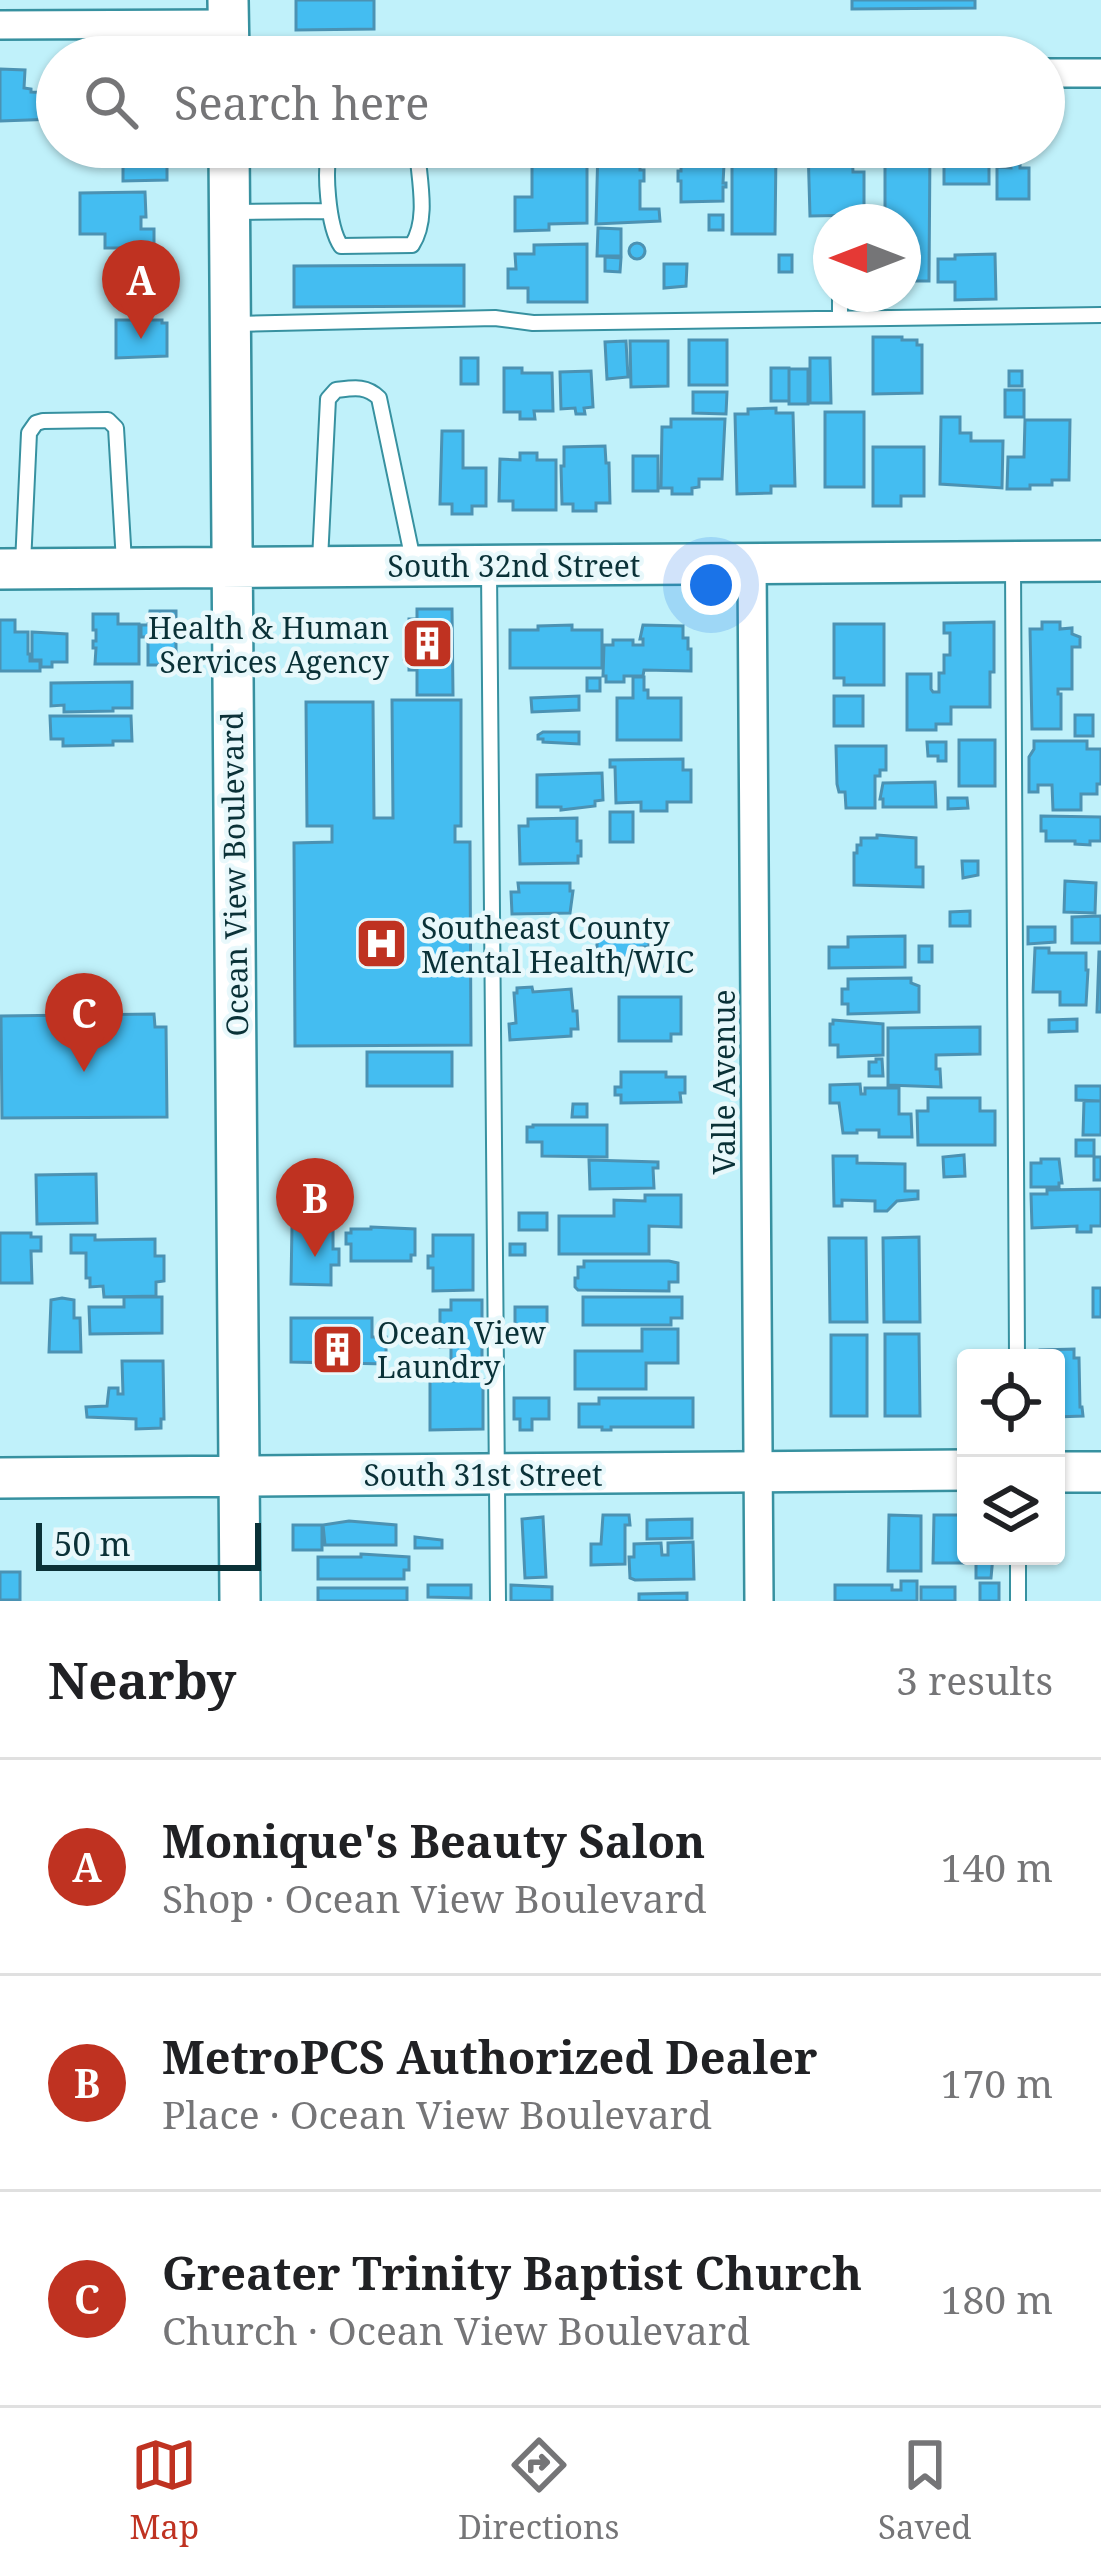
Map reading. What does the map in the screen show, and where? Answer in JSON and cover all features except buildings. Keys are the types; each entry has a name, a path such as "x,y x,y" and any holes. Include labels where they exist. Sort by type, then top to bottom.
{"main road":[{"name":"Ocean View Boulevard","path":"229,168 240,1601"},
{"name":"South 32nd Street","path":"11,568 1101,561"},
{"name":"South 31st Street","path":"0,1478 957,1470"},
{"path":"1065,1472 1101,1472"}],"street":[{"path":"0,25 228,27"},
{"path":"1065,74 1101,74"},
{"name":"Valle Avenue","path":"752,563 759,1601"}],"lane":[{"path":"328,168 330,211 341,246 412,245 422,224 418,168"},
{"path":"230,212 330,211"},
{"path":"840,312 840,317"},
{"path":"230,324 496,317 533,323 1101,315"},
{"path":"320,566 328,399 336,390 359,387 379,398 414,566"},
{"path":"11,568 29,433 36,422 107,420 116,428 124,567"},
{"path":"1013,562 1017,1349"},
{"path":"489,565 499,1601"},
{"path":"1018,1565 1018,1601"}],"place":[{"name":"Monique's Beauty Salon","path":"141,339"},
{"name":"Health & Human Services Agency","path":"428,644"},
{"name":"Southeast County Mental Health/WIC","path":"382,944"},
{"name":"Greater Trinity Baptist Church","path":"84,1072"},
{"name":"MetroPCS Authorized Dealer","path":"315,1257"},
{"name":"Ocean View Laundry","path":"338,1349"}]}
